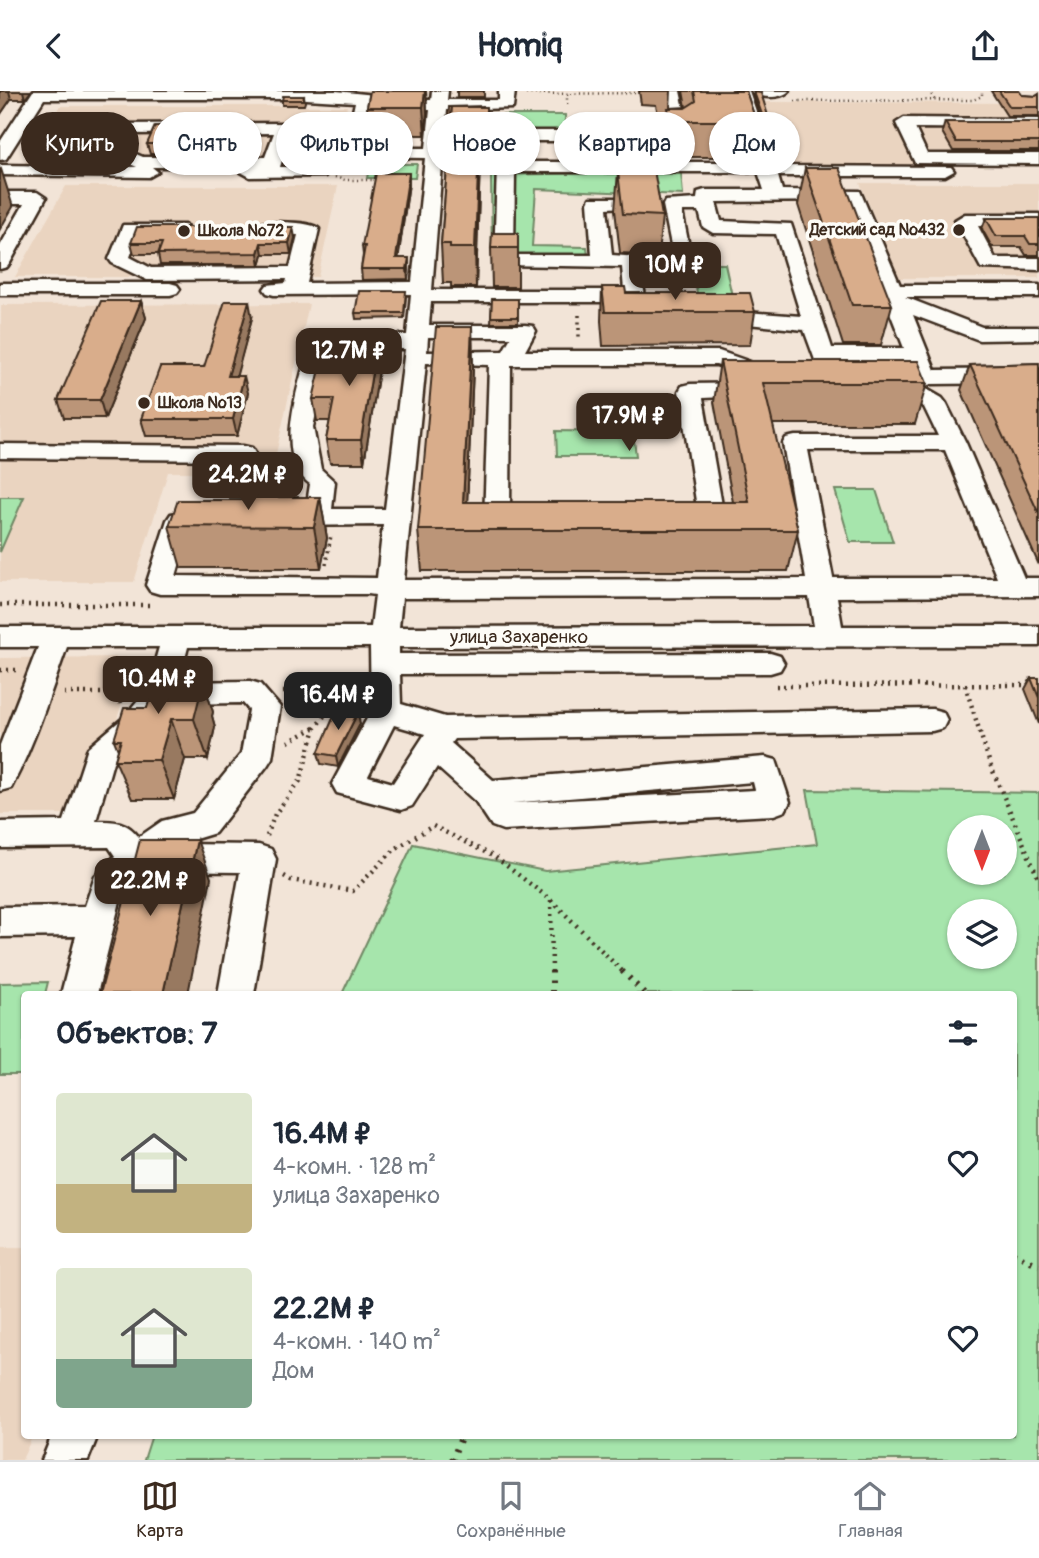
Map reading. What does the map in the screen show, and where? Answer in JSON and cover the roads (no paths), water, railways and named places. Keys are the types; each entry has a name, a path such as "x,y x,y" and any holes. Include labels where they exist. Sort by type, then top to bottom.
{"street":[{"path":"741,91 748,112"},
{"path":"759,91 785,96"},
{"path":"540,141 681,136 672,92"},
{"path":"0,155 40,93 306,93 369,98"},
{"path":"427,146 353,153 361,105 439,98 482,105 507,105 507,93"},
{"path":"482,105 482,112"},
{"path":"1039,124 904,123 921,159 1039,159"},
{"path":"271,167 284,128 121,129 112,150 140,162 276,168"},
{"path":"0,170 35,173 271,167"},
{"path":"199,229 130,229 119,259 147,274 297,281 421,292 635,296 631,261 504,261 506,167 709,169"},
{"path":"800,169 1039,172"},
{"path":"432,175 417,344 389,589 386,711 348,784 401,797 440,737"},
{"path":"769,175 775,195"},
{"path":"222,519 180,520 160,585 368,585 389,589 1026,587 954,443 933,404 916,382 918,355 853,195 705,195 713,227 784,227 823,355 918,355"},
{"path":"0,198 37,198 0,263"},
{"path":"603,261 597,202 638,202"},
{"path":"678,241 672,205 707,205"},
{"path":"1039,220 965,220 988,264 1039,264"},
{"path":"227,229 309,229 297,281"},
{"path":"0,289 297,281"},
{"path":"895,296 1039,291"},
{"path":"895,296 979,334 1039,333"},
{"path":"746,318 813,324"},
{"path":"417,344 525,331 505,358 497,522 551,522"},
{"path":"326,517 323,482 309,472 302,426 321,342 417,344 505,358 719,358 788,382 690,391 712,521 671,522"},
{"path":"916,382 1039,376"},
{"path":"916,382 944,393 933,404"},
{"path":"830,636 795,443 954,443"},
{"path":"0,451 243,453"},
{"path":"249,519 396,517"},
{"path":"852,608 1039,607"},
{"name":"улица Захаренко","path":"0,637 176,638 386,651 830,636 1039,636"},
{"path":"0,779 11,733 35,693 56,637"},
{"path":"76,834 99,756 134,726 161,693 176,638"},
{"path":"386,651 770,663"},
{"path":"80,991 107,886 136,856 174,831 203,824 256,758 265,707 250,692 161,693"},
{"path":"386,711 440,737 503,817 774,802 765,769 486,793"},
{"path":"440,737 932,720"},
{"path":"0,835 117,834 136,856 259,859 237,991"},
{"path":"0,922 98,921"},
{"path":"65,1460 73,1439"}],"place":[{"name":"Детский сад №432","path":"959,230"},
{"name":"Школа №72","path":"184,231"},
{"name":"Школа №13","path":"144,403"}]}
